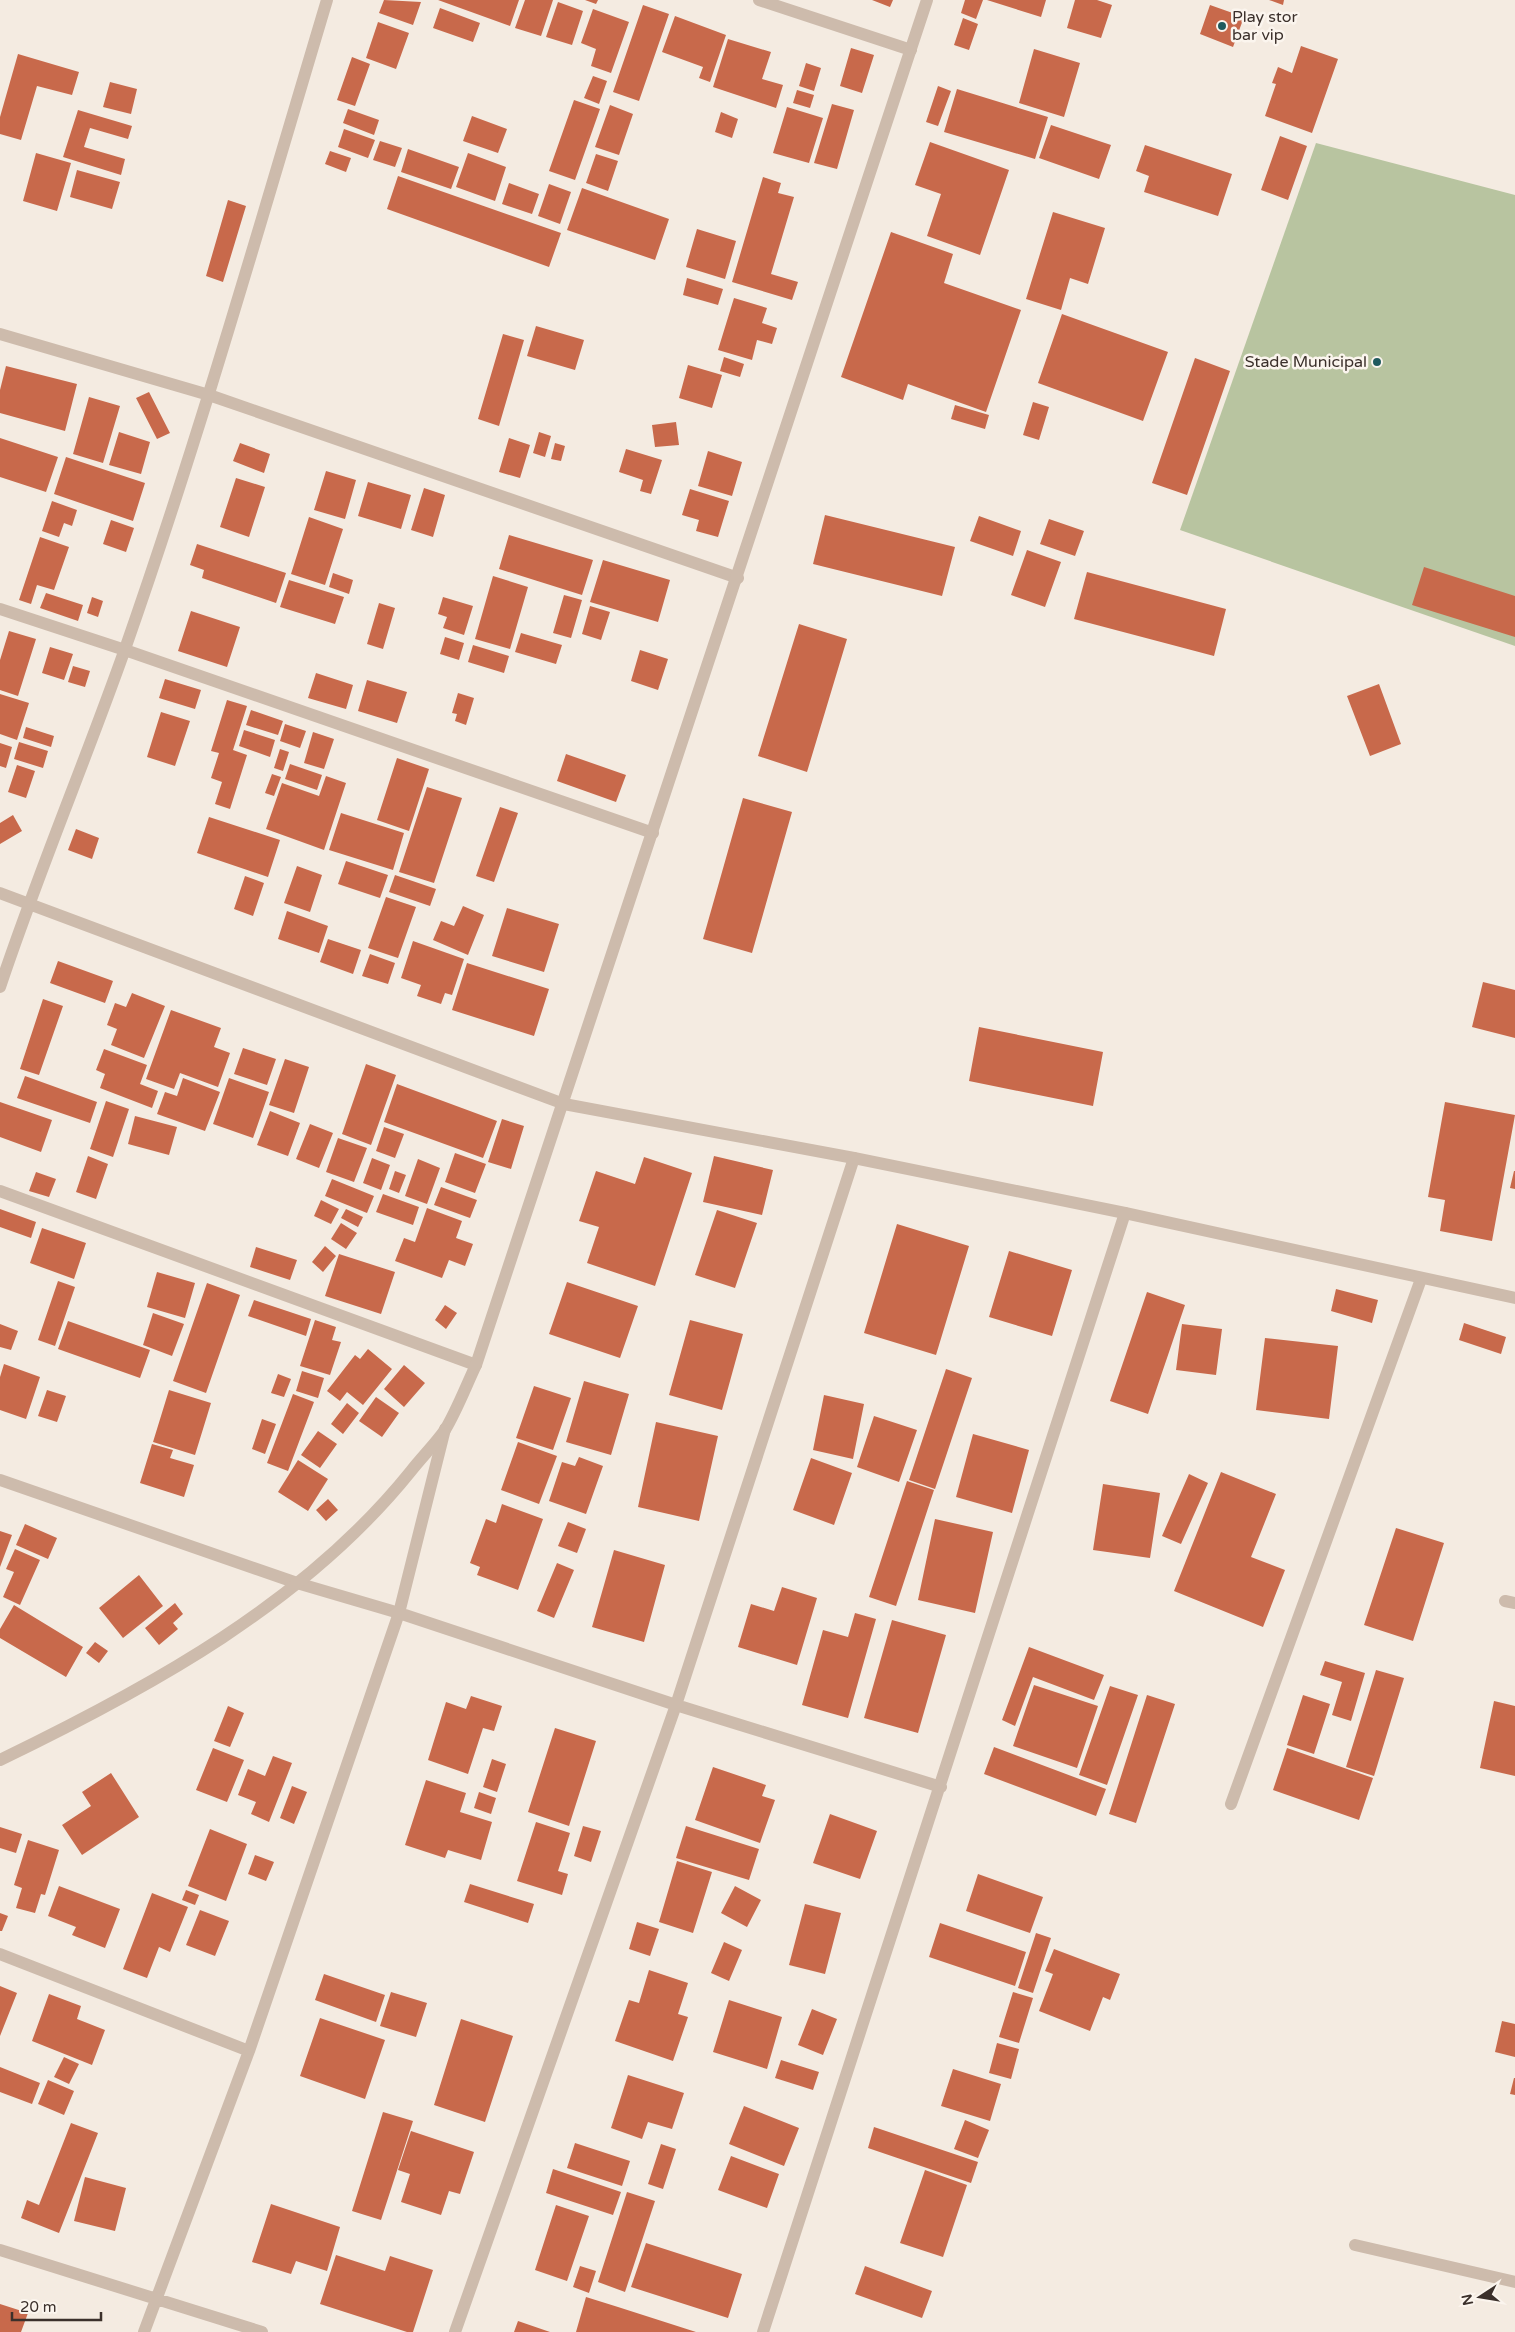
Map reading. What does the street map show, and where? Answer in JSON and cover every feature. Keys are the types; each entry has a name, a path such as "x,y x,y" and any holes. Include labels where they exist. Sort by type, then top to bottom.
{"street":[{"path":"0,988 28,902 124,650 209,395 327,0"},
{"path":"759,0 910,50"},
{"path":"144,2332 249,2051 399,1613 445,1429 476,1365 738,578 927,0"},
{"path":"0,334 209,395 738,578"},
{"path":"0,609 653,833"},
{"path":"0,893 564,1104 854,1158 1515,1298"},
{"path":"454,2332 676,1705 854,1158"},
{"path":"0,1191 476,1365"},
{"path":"763,2332 1125,1214"},
{"path":"1231,1804 1421,1279"},
{"path":"0,1760 76,1723 152,1682 213,1645 298,1583 343,1544 394,1493 445,1429"},
{"path":"0,1480 298,1583 399,1613 676,1705 941,1787"},
{"path":"0,1954 249,2051"},
{"path":"1355,2245 1515,2282"},
{"path":"0,2250 156,2301 262,2332"}],"green space":[{"name":"Stade Municipal","path":"1316,143 1515,195 1515,646 1180,530"}],"building":[{"path":"384,0 421,2 413,25 379,13"},
{"path":"438,0 519,0 510,26"},
{"path":"525,0 553,0 541,36 515,28"},
{"path":"585,0 598,0 596,4"},
{"path":"872,0 893,0 890,7"},
{"path":"965,0 983,0 976,19 961,13"},
{"path":"987,0 1046,0 1041,17"},
{"path":"1075,0 1097,0 1112,5 1101,38 1067,28"},
{"path":"1269,0 1284,0 1283,5"},
{"path":"558,2 583,11 572,45 546,37"},
{"path":"643,5 669,14 639,101 613,92"},
{"name":"Play stor bar vip","path":"1210,5 1244,17 1233,47 1200,34"},
{"path":"440,8 480,23 473,42 433,28"},
{"path":"593,9 629,22 611,73 591,66 596,49 581,43"},
{"path":"675,16 726,35 710,82 699,78 703,67 662,52"},
{"path":"963,18 978,24 969,50 954,45"},
{"path":"378,22 409,33 396,69 366,58"},
{"path":"728,39 771,52 762,79 783,85 776,108 713,87"},
{"path":"1301,46 1338,59 1312,133 1265,116 1276,84 1272,83 1278,67 1292,73"},
{"path":"851,48 874,55 862,93 840,86"},
{"path":"1034,49 1080,63 1064,117 1019,103"},
{"path":"18,54 79,72 72,95 37,86 21,140 0,134 0,117"},
{"path":"352,57 370,64 355,106 337,100"},
{"path":"806,63 821,68 814,91 799,86"},
{"path":"593,76 607,81 599,104 584,98"},
{"path":"110,82 137,89 131,114 103,107"},
{"path":"938,86 951,91 938,126 926,122"},
{"path":"957,89 1048,117 1035,159 944,132"},
{"path":"797,90 814,95 810,108 793,103"},
{"path":"574,100 600,109 575,180 549,171"},
{"path":"832,104 854,110 837,169 814,163"},
{"path":"610,105 633,114 619,155 595,147"},
{"path":"787,107 823,118 809,163 773,153"},
{"path":"348,109 379,120 374,135 343,123"},
{"path":"78,110 132,126 128,139 90,128 84,147 125,159 121,175 63,157"},
{"path":"721,112 738,119 732,138 715,132"},
{"path":"472,116 507,129 498,153 463,141"},
{"path":"1051,125 1111,145 1099,179 1039,158"},
{"path":"344,129 375,140 368,158 338,147"},
{"path":"1280,136 1307,146 1288,200 1261,190"},
{"path":"380,141 402,148 395,167 373,160"},
{"path":"930,142 1009,170 980,255 927,236 941,194 915,185"},
{"path":"1145,145 1232,174 1218,216 1144,192 1149,176 1136,171"},
{"path":"408,149 459,167 451,189 401,172"},
{"path":"330,151 351,158 346,172 325,164"},
{"path":"36,153 71,163 57,211 23,201"},
{"path":"468,153 506,167 495,201 456,187"},
{"path":"596,154 618,161 608,191 586,183"},
{"path":"77,170 120,182 112,209 70,197"},
{"path":"398,176 561,233 549,267 387,209"},
{"path":"763,177 781,183 778,193 794,197 771,274 798,282 792,300 732,282"},
{"path":"509,183 539,194 532,214 502,204"},
{"path":"549,184 571,192 560,224 538,216"},
{"path":"582,188 669,219 655,260 567,230"},
{"path":"228,200 246,206 223,282 206,276"},
{"path":"1053,212 1105,228 1088,284 1070,278 1061,310 1026,299"},
{"path":"697,229 736,241 725,279 686,267"},
{"path":"891,232 953,254 944,283 1021,310 986,412 908,384 903,400 841,377"},
{"path":"687,278 723,289 718,305 683,295"},
{"path":"734,298 767,308 762,323 777,328 772,344 757,340 752,360 718,350"},
{"path":"1062,314 1168,352 1143,421 1038,383"},
{"path":"536,326 584,340 575,370 527,356"},
{"path":"503,334 524,340 499,426 478,419"},
{"path":"724,357 744,364 740,377 720,371"},
{"path":"1195,358 1230,371 1187,495 1152,483"},
{"path":"688,365 722,375 712,408 679,398"},
{"path":"6,366 77,384 65,431 0,413 0,390"},
{"path":"149,392 170,433 157,439 136,398"},
{"path":"89,397 120,406 103,463 73,454"},
{"path":"1033,402 1049,407 1039,440 1023,435"},
{"path":"955,405 989,415 985,429 951,419"},
{"path":"676,422 679,445 655,447 652,425"},
{"path":"119,432 150,442 141,474 109,465"},
{"path":"539,432 551,436 545,457 533,453"},
{"path":"0,438 58,457 46,492 0,477"},
{"path":"509,438 530,445 520,478 499,472"},
{"path":"240,443 270,454 264,473 233,461"},
{"path":"555,443 565,446 561,461 551,459"},
{"path":"626,449 662,460 651,494 640,491 643,480 619,472"},
{"path":"708,451 742,462 732,496 698,486"},
{"path":"66,457 145,483 133,521 54,494"},
{"path":"326,471 356,480 345,519 314,510"},
{"path":"236,478 265,487 249,537 220,527"},
{"path":"368,482 411,495 401,529 358,516"},
{"path":"424,488 445,495 433,537 411,530"},
{"path":"690,489 729,501 718,537 696,531 699,520 682,515"},
{"path":"52,501 77,510 72,526 64,523 59,537 42,531"},
{"path":"825,515 955,547 942,596 813,564"},
{"path":"979,516 1021,531 1013,556 970,541"},
{"path":"309,517 343,529 325,585 291,574"},
{"path":"1049,519 1084,531 1075,556 1040,544"},
{"path":"111,520 134,528 126,552 103,544"},
{"path":"509,535 593,560 582,595 499,569"},
{"path":"40,537 69,547 54,590 37,585 31,604 19,600"},
{"path":"197,544 286,573 276,603 202,578 204,570 190,565"},
{"path":"1027,550 1061,562 1045,607 1011,595"},
{"path":"603,560 670,580 658,622 590,602"},
{"path":"1424,567 1515,596 1515,637 1412,605"},
{"path":"1087,572 1226,609 1214,656 1074,619"},
{"path":"333,573 353,580 349,594 329,587"},
{"path":"493,576 528,587 510,649 475,639"},
{"path":"289,580 344,597 335,624 280,607"},
{"path":"46,593 83,605 78,621 40,608"},
{"path":"564,595 582,600 571,638 553,633"},
{"path":"92,597 103,601 98,617 87,613"},
{"path":"443,597 473,606 464,635 443,628 447,617 438,614"},
{"path":"379,603 395,608 383,649 367,644"},
{"path":"590,606 610,612 601,640 582,634"},
{"path":"191,611 240,627 227,667 178,651"},
{"path":"799,624 847,639 807,772 758,756"},
{"path":"9,631 36,639 18,696 0,690 0,660"},
{"path":"521,633 562,645 556,664 515,652"},
{"path":"445,637 464,643 459,660 440,654"},
{"path":"473,645 509,656 504,673 468,662"},
{"path":"50,647 73,654 64,680 42,673"},
{"path":"640,650 668,659 658,690 631,681"},
{"path":"73,666 90,671 85,687 68,682"},
{"path":"316,673 353,685 346,709 308,698"},
{"path":"165,679 201,690 195,709 159,698"},
{"path":"367,680 407,692 397,723 358,711"},
{"path":"1379,684 1401,744 1370,756 1347,696"},
{"path":"458,693 474,698 466,725 455,721 457,714 452,713"},
{"path":"0,694 29,703 17,740 0,734"},
{"path":"227,700 247,706 233,750 247,755 230,809 215,804 222,782 211,778 219,753 211,751"},
{"path":"251,710 283,721 278,735 246,725"},
{"path":"161,712 190,721 175,766 147,757"},
{"path":"285,724 306,731 300,748 280,741"},
{"path":"26,727 54,736 51,747 23,738"},
{"path":"244,730 275,740 270,757 239,746"},
{"path":"313,732 334,739 324,769 304,763"},
{"path":"19,742 48,751 43,768 14,759"},
{"path":"0,743 12,747 6,768 0,766"},
{"path":"280,749 289,752 283,771 274,768"},
{"path":"566,754 626,775 616,802 557,781"},
{"path":"397,758 429,769 409,831 377,820"},
{"path":"290,764 322,775 317,790 285,779"},
{"path":"17,765 35,771 26,798 8,792"},
{"path":"272,774 281,777 274,796 265,793"},
{"path":"326,776 346,783 324,850 266,829 282,783 319,796"},
{"path":"427,787 462,798 434,883 399,872"},
{"path":"743,798 792,812 752,953 703,939"},
{"path":"500,807 518,813 494,882 476,876"},
{"path":"341,813 404,833 393,870 329,850"},
{"path":"13,815 22,831 0,844 0,823"},
{"path":"209,817 280,840 268,877 197,853"},
{"path":"76,829 99,838 92,859 68,850"},
{"path":"346,861 388,875 380,898 338,884"},
{"path":"297,866 322,875 310,912 284,903"},
{"path":"395,875 436,889 430,906 389,892"},
{"path":"245,876 264,883 253,916 234,909"},
{"path":"386,897 416,907 398,958 368,948"},
{"path":"463,906 484,915 468,955 433,940 441,921 454,926"},
{"path":"507,908 559,924 544,972 492,956"},
{"path":"287,911 328,926 319,953 278,939"},
{"path":"328,939 361,950 353,974 320,962"},
{"path":"413,941 464,959 452,995 445,993 441,1004 417,996 421,985 401,978"},
{"path":"370,954 395,963 388,984 362,976"},
{"path":"58,961 113,981 105,1003 50,983"},
{"path":"467,963 549,989 534,1036 452,1010"},
{"path":"1483,982 1515,990 1515,1038 1472,1027"},
{"path":"132,993 165,1006 144,1058 111,1045 117,1029 107,1025 115,1003 126,1007"},
{"path":"43,999 63,1006 39,1075 20,1069"},
{"path":"171,1010 221,1028 214,1047 230,1053 218,1087 180,1073 174,1089 146,1079"},
{"path":"979,1027 1103,1052 1093,1106 969,1081"},
{"path":"243,1048 276,1059 267,1085 234,1074"},
{"path":"104,1049 147,1065 140,1084 158,1091 152,1108 100,1088 105,1074 96,1070"},
{"path":"285,1059 309,1067 294,1113 269,1105"},
{"path":"366,1064 396,1075 371,1145 342,1134"},
{"path":"25,1076 97,1102 90,1123 17,1098"},
{"path":"183,1078 220,1092 205,1131 157,1114 165,1092 177,1096"},
{"path":"229,1078 269,1092 253,1138 213,1124"},
{"path":"397,1084 497,1121 483,1158 384,1122"},
{"path":"106,1101 129,1109 113,1157 90,1149"},
{"path":"0,1102 52,1120 41,1152 0,1137"},
{"path":"1445,1102 1515,1115 1492,1241 1440,1231 1445,1200 1428,1197"},
{"path":"270,1111 300,1123 288,1156 257,1145"},
{"path":"135,1116 177,1127 169,1155 128,1144"},
{"path":"502,1119 524,1126 511,1169 488,1162"},
{"path":"310,1124 333,1133 319,1168 296,1159"},
{"path":"384,1127 404,1134 395,1158 376,1151"},
{"path":"338,1138 367,1148 354,1182 326,1172"},
{"path":"455,1153 486,1164 475,1193 445,1182"},
{"path":"88,1156 108,1164 96,1199 76,1192"},
{"path":"714,1156 773,1170 762,1215 703,1202"},
{"path":"644,1157 692,1173 655,1286 587,1263 599,1227 579,1221 596,1171 635,1184"},
{"path":"372,1158 390,1165 381,1190 363,1183"},
{"path":"418,1159 440,1168 427,1204 405,1196"},
{"path":"395,1171 406,1175 399,1193 389,1189"},
{"path":"1515,1171 1515,1189 1510,1188"},
{"path":"36,1172 56,1179 49,1197 29,1191"},
{"path":"332,1179 374,1196 367,1213 325,1196"},
{"path":"441,1187 477,1200 470,1218 434,1205"},
{"path":"383,1194 419,1207 413,1225 376,1212"},
{"path":"321,1200 339,1209 331,1224 314,1216"},
{"path":"427,1208 462,1221 456,1238 473,1244 465,1266 449,1260 442,1278 395,1261 404,1238 415,1242"},
{"path":"0,1209 36,1222 31,1238 0,1227"},
{"path":"346,1209 363,1217 358,1227 341,1218"},
{"path":"717,1210 757,1223 735,1288 695,1275"},
{"path":"341,1223 357,1233 346,1249 331,1239"},
{"path":"897,1224 969,1246 936,1355 864,1333"},
{"path":"42,1228 86,1243 74,1279 30,1263"},
{"path":"325,1246 336,1256 323,1272 312,1262"},
{"path":"256,1247 297,1260 290,1280 250,1267"},
{"path":"1009,1251 1072,1270 1052,1336 989,1317"},
{"path":"339,1254 395,1272 381,1314 325,1296"},
{"path":"157,1272 195,1283 185,1318 147,1307"},
{"path":"58,1281 75,1287 55,1346 38,1340"},
{"path":"567,1282 638,1306 620,1358 549,1334"},
{"path":"207,1283 240,1295 206,1393 173,1381"},
{"path":"1336,1289 1378,1300 1372,1323 1331,1311"},
{"path":"1147,1292 1185,1305 1148,1414 1110,1401"},
{"path":"254,1300 311,1319 306,1336 248,1316"},
{"path":"445,1305 457,1313 446,1329 435,1320"},
{"path":"153,1313 184,1324 172,1356 143,1345"},
{"path":"315,1320 336,1327 332,1340 341,1342 330,1375 300,1366"},
{"path":"690,1320 743,1334 722,1410 669,1395"},
{"path":"68,1321 150,1350 140,1378 58,1349"},
{"path":"1464,1323 1506,1337 1501,1354 1459,1340"},
{"path":"0,1324 18,1331 11,1350 0,1347"},
{"path":"1182,1324 1222,1329 1216,1375 1176,1370"},
{"path":"1265,1338 1338,1346 1329,1419 1256,1410"},
{"path":"368,1349 392,1369 363,1405 347,1392 340,1401 327,1391 355,1355 360,1359"},
{"path":"4,1364 40,1377 26,1419 0,1410 0,1377"},
{"path":"404,1365 425,1383 404,1407 384,1389"},
{"path":"946,1369 972,1378 935,1489 909,1480"},
{"path":"302,1371 324,1378 318,1398 296,1391"},
{"path":"278,1374 291,1379 284,1397 271,1393"},
{"path":"584,1381 629,1394 611,1455 566,1442"},
{"path":"534,1386 571,1398 553,1450 516,1438"},
{"path":"47,1390 66,1396 57,1422 38,1416"},
{"path":"169,1390 211,1403 195,1455 153,1442"},
{"path":"293,1394 314,1402 288,1471 267,1463"},
{"path":"824,1395 864,1404 853,1459 813,1450"},
{"path":"376,1397 399,1413 382,1437 359,1421"},
{"path":"347,1403 359,1413 343,1434 331,1424"},
{"path":"874,1416 917,1430 899,1482 857,1467"},
{"path":"262,1419 276,1424 265,1454 252,1449"},
{"path":"656,1422 718,1436 699,1521 638,1507"},
{"path":"318,1431 337,1444 320,1468 301,1455"},
{"path":"973,1434 1029,1450 1012,1513 956,1497"},
{"path":"518,1442 557,1456 539,1504 501,1490"},
{"path":"152,1444 173,1450 170,1458 194,1465 184,1497 140,1483"},
{"path":"579,1457 603,1466 586,1514 549,1501 562,1462 575,1466"},
{"path":"811,1458 852,1473 834,1525 793,1510"},
{"path":"298,1460 328,1479 308,1511 278,1492"},
{"path":"1221,1472 1276,1494 1251,1557 1285,1570 1263,1627 1174,1591"},
{"path":"1189,1474 1208,1483 1181,1544 1162,1536"},
{"path":"907,1481 934,1490 896,1606 869,1597"},
{"path":"1103,1484 1160,1493 1150,1558 1093,1550"},
{"path":"328,1499 338,1510 326,1521 316,1510"},
{"path":"502,1504 543,1519 518,1590 477,1575 480,1567 470,1563 486,1519 496,1523"},
{"path":"935,1519 993,1532 975,1613 918,1600"},
{"path":"568,1522 586,1529 577,1553 558,1546"},
{"path":"25,1524 57,1538 48,1559 16,1545"},
{"path":"1396,1528 1444,1543 1413,1641 1364,1625"},
{"path":"0,1531 12,1535 0,1567"},
{"path":"15,1549 40,1560 20,1605 3,1597 14,1572 6,1569"},
{"path":"614,1550 665,1565 644,1642 592,1627"},
{"path":"557,1563 574,1570 554,1618 537,1611"},
{"path":"139,1575 163,1606 123,1638 99,1608"},
{"path":"782,1587 817,1598 797,1665 738,1647 751,1604 774,1611"},
{"path":"175,1603 183,1614 173,1623 178,1629 159,1645 145,1628"},
{"path":"14,1605 83,1647 66,1677 0,1638 0,1629"},
{"path":"855,1613 876,1619 848,1718 802,1705 823,1630 848,1637"},
{"path":"892,1620 946,1635 918,1733 864,1718"},
{"path":"95,1642 108,1651 99,1663 86,1653"},
{"path":"1029,1647 1104,1675 1094,1700 1033,1677 1015,1726 1002,1720"},
{"path":"1325,1661 1365,1673 1351,1721 1332,1715 1342,1682 1320,1675"},
{"path":"1376,1670 1404,1678 1374,1776 1346,1767"},
{"path":"1034,1685 1098,1706 1077,1768 1013,1746"},
{"path":"1110,1686 1138,1695 1107,1785 1079,1775"},
{"path":"1147,1695 1175,1704 1136,1823 1109,1814"},
{"path":"1303,1695 1330,1704 1314,1754 1287,1745"},
{"path":"471,1696 502,1706 494,1731 483,1728 468,1774 428,1760 446,1702 466,1709"},
{"path":"1494,1701 1515,1706 1515,1776 1480,1768"},
{"path":"228,1706 244,1713 230,1747 214,1741"},
{"path":"555,1728 596,1741 569,1826 528,1812"},
{"path":"994,1747 1106,1789 1096,1816 984,1774"},
{"path":"213,1748 244,1760 227,1802 196,1790"},
{"path":"1287,1748 1373,1778 1359,1820 1273,1790"},
{"path":"273,1756 292,1763 269,1822 251,1814 256,1802 238,1795 248,1769 265,1776"},
{"path":"492,1759 506,1764 497,1792 483,1787"},
{"path":"713,1767 766,1785 762,1796 775,1800 760,1843 695,1820"},
{"path":"111,1773 139,1817 82,1855 62,1825 91,1806 82,1792"},
{"path":"426,1780 466,1793 460,1812 492,1822 481,1860 448,1850 445,1858 405,1845"},
{"path":"292,1786 307,1792 294,1824 280,1818"},
{"path":"479,1792 496,1798 491,1814 474,1808"},
{"path":"830,1814 877,1831 860,1879 813,1863"},
{"path":"536,1822 570,1833 558,1871 568,1874 562,1895 517,1881"},
{"path":"583,1826 601,1831 591,1862 574,1856"},
{"path":"686,1826 759,1849 749,1880 676,1858"},
{"path":"0,1827 22,1834 16,1853 0,1848"},
{"path":"210,1829 247,1844 226,1901 188,1886"},
{"path":"28,1840 59,1850 45,1895 41,1894 35,1913 16,1908 22,1888 14,1885"},
{"path":"255,1855 274,1862 266,1881 248,1874"},
{"path":"677,1861 712,1872 693,1933 659,1922"},
{"path":"978,1874 1043,1897 1030,1933 966,1911"},
{"path":"470,1884 534,1904 528,1923 464,1902"},
{"path":"59,1886 120,1909 105,1948 72,1935 76,1927 48,1916"},
{"path":"735,1886 761,1900 747,1927 721,1913"},
{"path":"186,1890 199,1895 195,1905 182,1900"},
{"path":"152,1893 188,1907 170,1952 159,1947 147,1978 123,1969"},
{"path":"805,1904 841,1913 825,1974 789,1965"},
{"path":"200,1910 229,1921 215,1956 186,1945"},
{"path":"0,1913 8,1916 2,1931 0,1931"},
{"path":"637,1922 659,1929 650,1956 629,1949"},
{"path":"940,1923 1026,1952 1015,1986 929,1957"},
{"path":"1036,1933 1051,1938 1033,1993 1018,1988"},
{"path":"724,1942 742,1950 729,1981 711,1973"},
{"path":"1054,1949 1120,1974 1110,2000 1103,1997 1090,2031 1039,2011 1053,1974 1045,1971"},
{"path":"649,1970 688,1983 678,2014 688,2017 673,2061 615,2041 629,2000 639,2003"},
{"path":"324,1974 385,1995 376,2022 315,2000"},
{"path":"0,1986 17,1993 0,2036"},
{"path":"391,1992 427,2003 416,2037 380,2026"},
{"path":"1013,1992 1033,1998 1019,2043 999,2037"},
{"path":"49,1994 81,2006 77,2019 105,2030 92,2065 32,2041"},
{"path":"729,2000 782,2017 767,2069 713,2052"},
{"path":"812,2009 837,2019 823,2055 798,2045"},
{"path":"320,2018 385,2040 365,2099 300,2076"},
{"path":"461,2019 513,2036 485,2122 434,2105"},
{"path":"1502,2021 1515,2024 1515,2057 1495,2052"},
{"path":"997,2043 1019,2049 1011,2079 989,2073"},
{"path":"64,2057 79,2064 69,2084 54,2077"},
{"path":"781,2060 819,2072 813,2090 775,2078"},
{"path":"0,2067 40,2083 32,2104 0,2092"},
{"path":"953,2069 1001,2084 990,2121 941,2106"},
{"path":"628,2075 684,2093 672,2129 648,2122 642,2139 611,2128"},
{"path":"1515,2078 1515,2095 1510,2094"},
{"path":"48,2080 74,2091 64,2115 38,2104"},
{"path":"744,2106 799,2128 784,2166 729,2144"},
{"path":"383,2112 413,2121 381,2220 352,2211"},
{"path":"965,2120 989,2130 978,2158 954,2149"},
{"path":"71,2123 98,2133 59,2233 21,2218 27,2200 39,2205"},
{"path":"874,2127 978,2162 971,2183 868,2148"},
{"path":"411,2131 474,2152 460,2194 449,2191 441,2215 401,2202 410,2174 398,2170"},
{"path":"575,2143 630,2161 622,2186 567,2168"},
{"path":"661,2144 676,2149 663,2189 648,2184"},
{"path":"731,2156 779,2174 767,2208 718,2190"},
{"path":"553,2169 621,2192 613,2215 546,2193"},
{"path":"925,2170 967,2185 943,2257 900,2243"},
{"path":"85,2177 126,2188 115,2231 74,2221"},
{"path":"627,2192 655,2201 625,2292 598,2282"},
{"path":"271,2204 340,2227 327,2271 296,2261 291,2274 252,2262"},
{"path":"556,2205 589,2216 567,2281 535,2270"},
{"path":"646,2243 742,2274 728,2318 631,2287"},
{"path":"336,2255 385,2271 390,2256 433,2270 413,2332 407,2332 320,2304"},
{"path":"580,2266 596,2271 589,2293 573,2287"},
{"path":"865,2266 932,2291 922,2318 855,2294"},
{"path":"586,2297 618,2307 696,2332 576,2332"},
{"path":"0,2304 28,2313 21,2332 0,2332"},
{"path":"518,2321 550,2332 514,2332"}],"place":[{"name":"Play stor bar vip","path":"1222,26"},
{"name":"Stade Municipal","path":"1377,362"}]}
